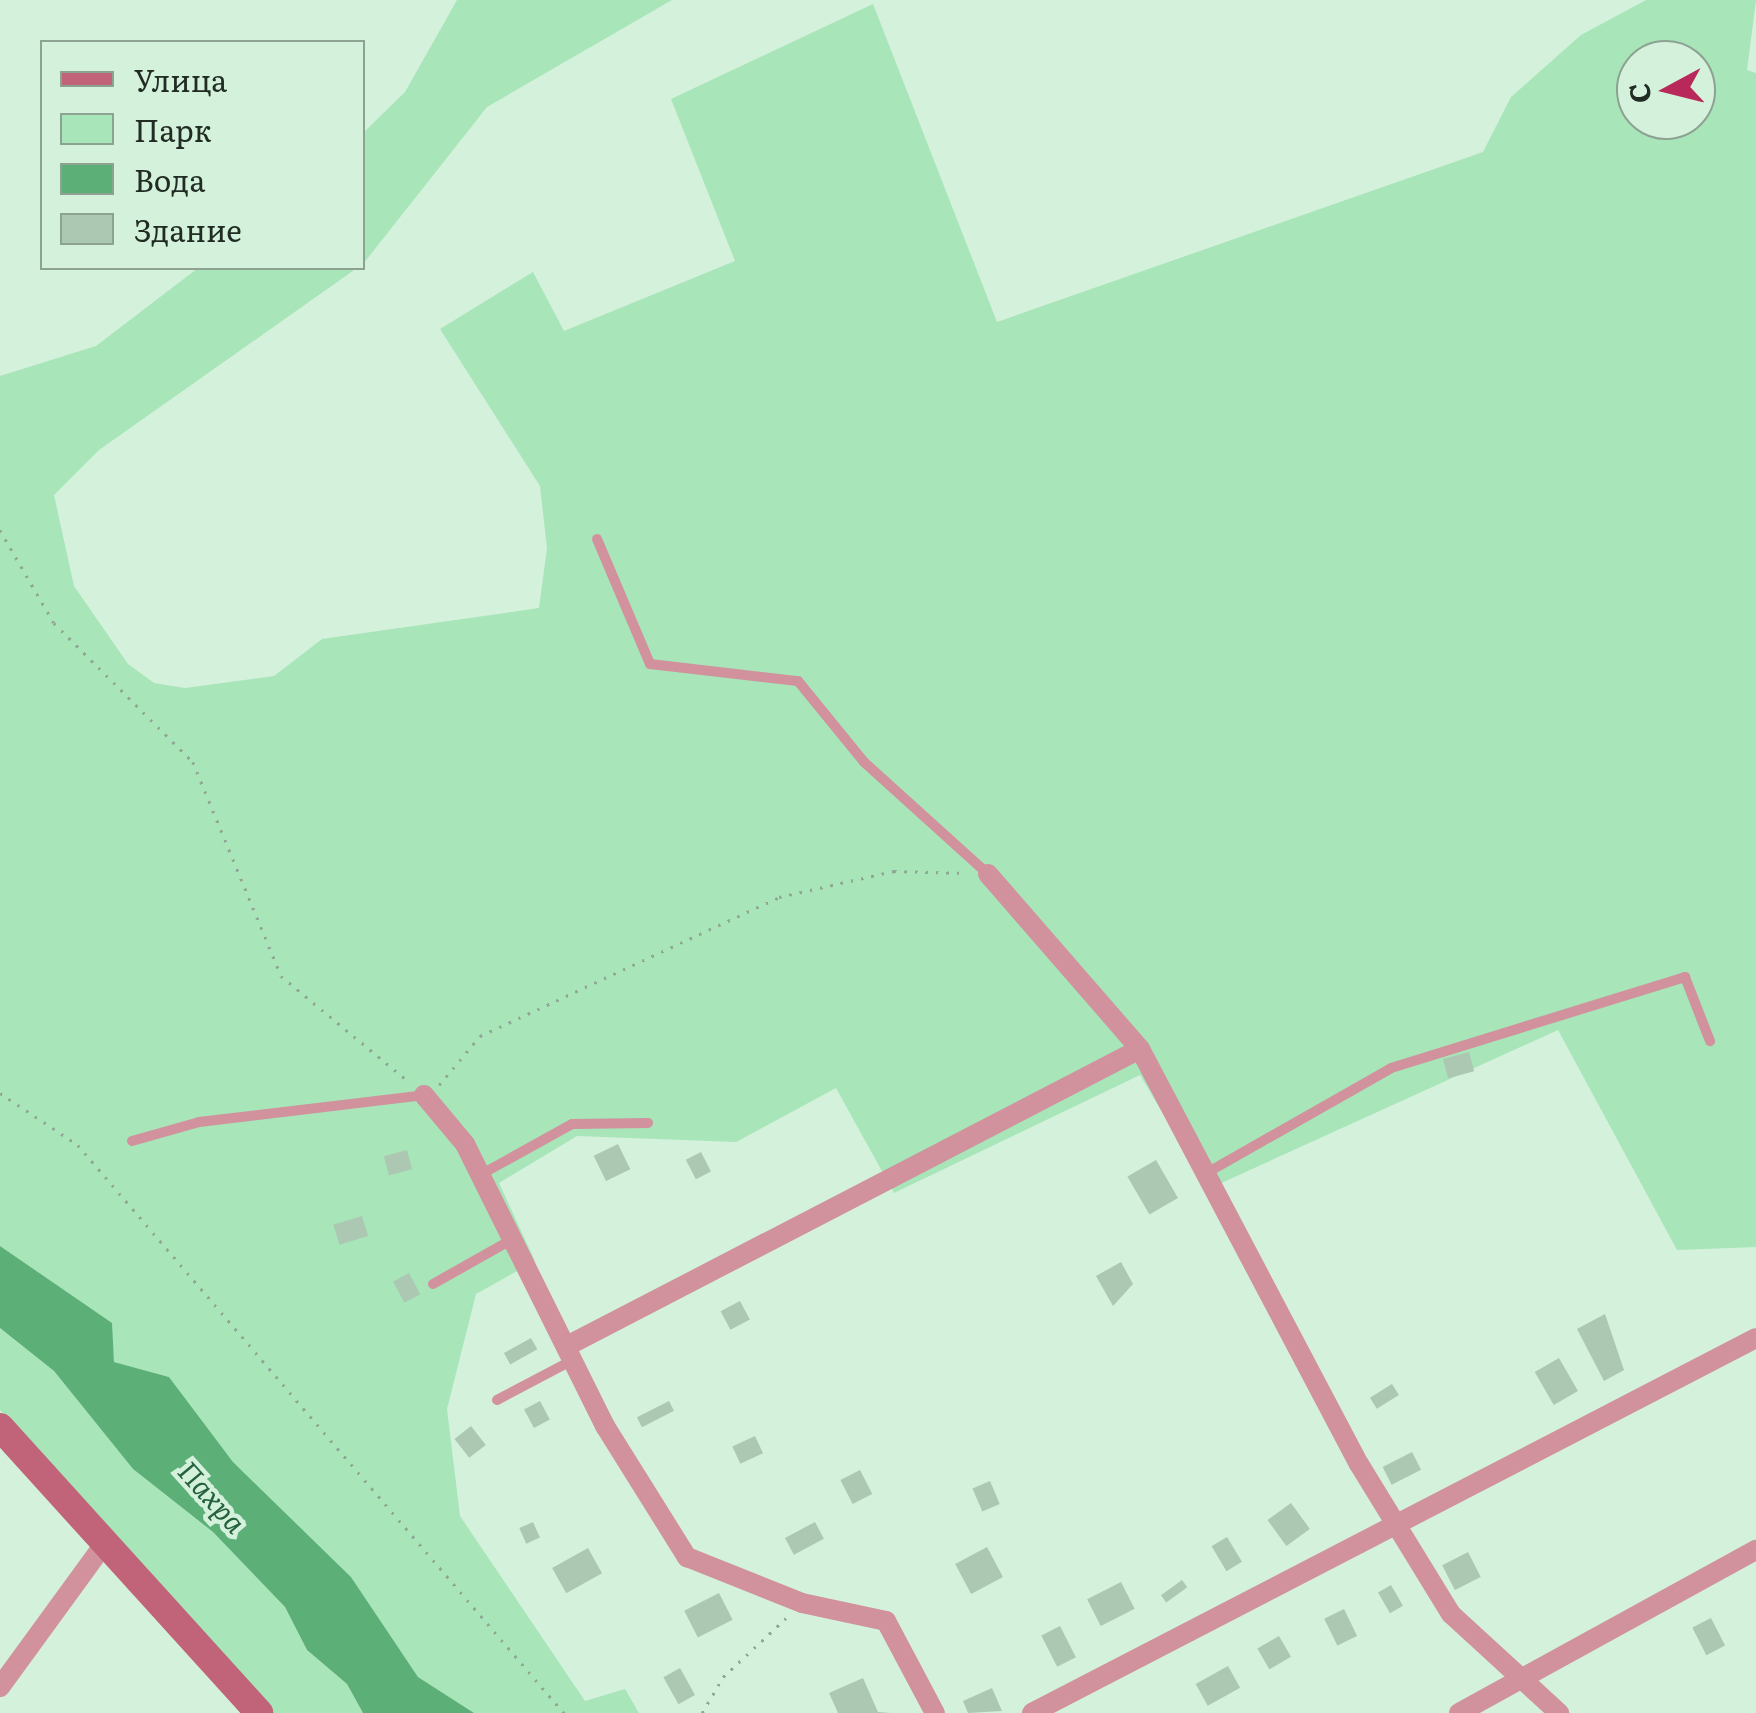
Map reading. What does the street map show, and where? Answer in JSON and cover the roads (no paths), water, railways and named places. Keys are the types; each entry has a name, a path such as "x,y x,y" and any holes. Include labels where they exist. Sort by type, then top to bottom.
{"street":[{"path":"988,874 1140,1049 1202,1175 1450,1614 1559,1713"},
{"path":"570,1353 1140,1049"},
{"path":"424,1094 480,1175 570,1353 687,1556 802,1603 886,1621 934,1713"},
{"path":"1032,1713 1756,1338"},
{"path":"0,1427 259,1713"},
{"path":"0,1688 106,1540"},
{"path":"1459,1713 1756,1550"}],"lane":[{"path":"598,539 650,664 798,681 864,762 988,874"},
{"path":"1202,1175 1392,1068 1684,977 1710,1041"},
{"path":"132,1141 183,1124 424,1094"},
{"path":"480,1175 572,1124 648,1123"},
{"path":"433,1284 511,1240"},
{"path":"497,1400 570,1353"}],"water":[{"name":"Пахра","path":"0,1246 112,1323 114,1362 169,1377 233,1462 351,1577 418,1677 474,1713 363,1713 347,1684 307,1650 285,1607 213,1532 133,1469 54,1371 0,1328"}]}
